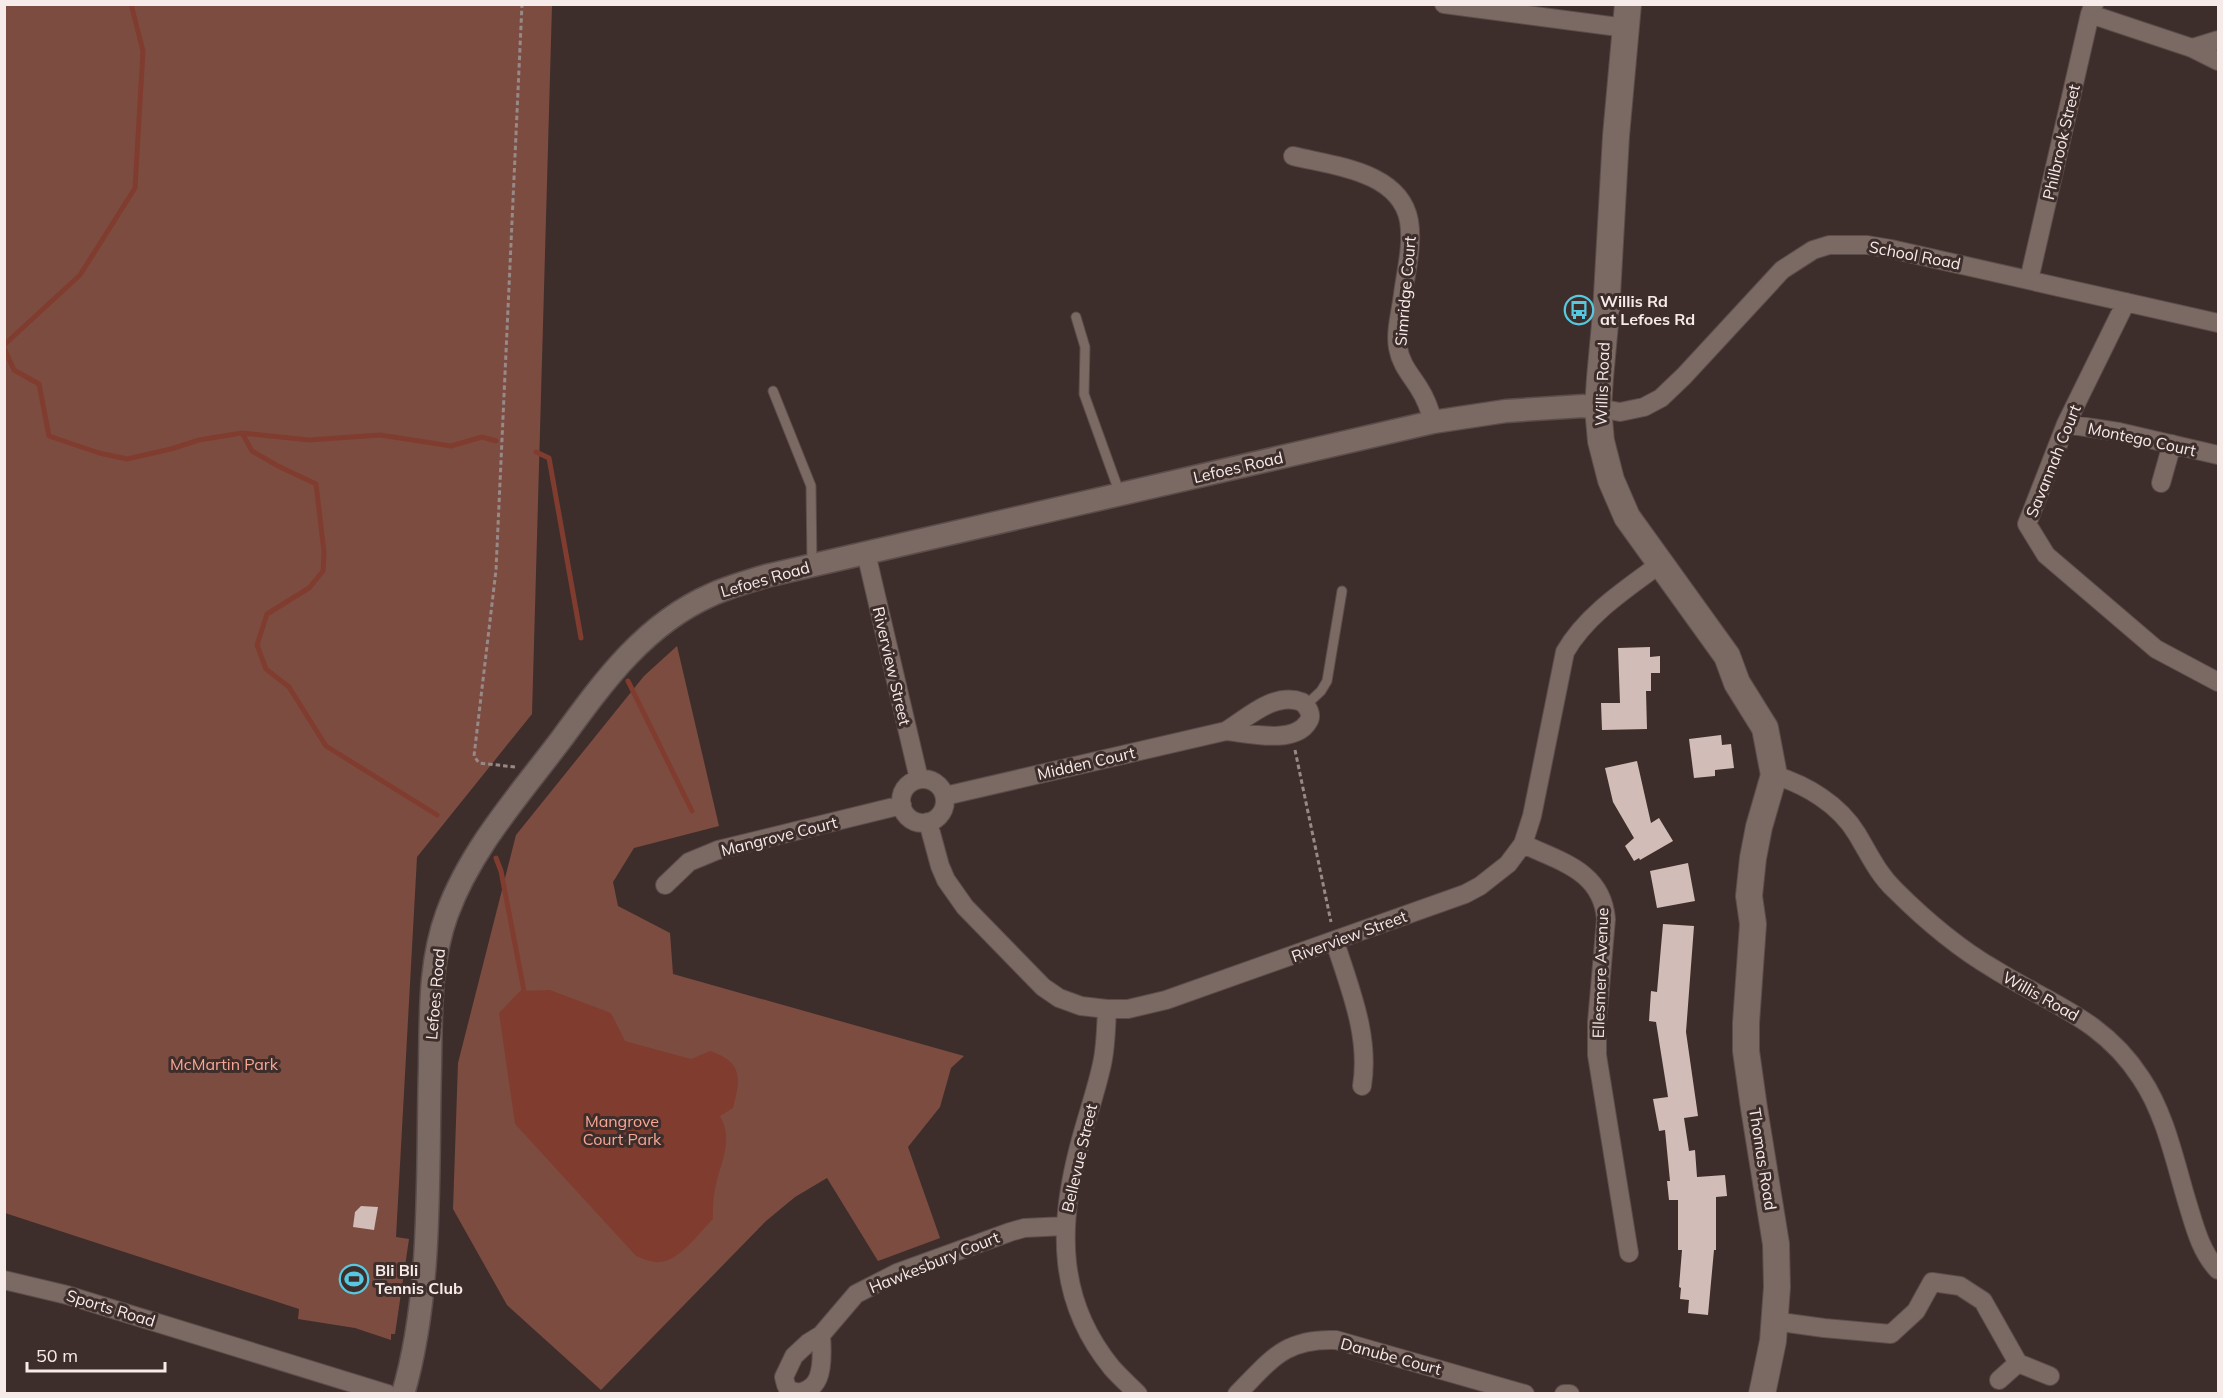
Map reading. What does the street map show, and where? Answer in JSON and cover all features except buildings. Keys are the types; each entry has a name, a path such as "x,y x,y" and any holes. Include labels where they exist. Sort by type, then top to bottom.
{"main road":[{"name":"Willis Road","path":"1627,16 1598,408 1606,462 1617,496 1638,535 1727,656 1747,672 1773,709 1785,742 1781,777"},
{"name":"Thomas Road","path":"1762,1394 1773,1341 1777,1287 1776,1244 1746,1051 1746,1023 1753,924 1762,894 1781,777"}],"street":[{"path":"1444,4 1627,16"},
{"path":"2092,9 2192,48 2218,61"},
{"name":"Philbrook Street","path":"2029,280 2092,9"},
{"path":"2192,48 2218,40"},
{"name":"Simridge Court","path":"1293,156 1360,172 1382,184 1401,200 1406,211 1410,232 1398,346 1404,367 1420,388 1433,422"},
{"name":"School Road","path":"1598,408 1620,412 1644,407 1661,398 1678,383 1782,270 1814,250 1829,245 1867,245 2218,323"},
{"name":"Savannah Court","path":"2126,302 2066,424 2027,524 2046,555 2156,649 2218,682"},
{"name":"Lefoes Road","path":"403,1394 415,1352 423,1284 431,1013 436,954 446,916 465,873 534,775 611,674 631,651 669,619 711,595 738,585 1433,422 1506,411 1583,406 1598,408"},
{"name":"Montego Court","path":"2066,424 2120,432 2218,455"},
{"path":"2161,483 2172,444"},
{"name":"Riverview Street","path":"866,554 919,779"},
{"name":"Riverview Street","path":"928,822 940,866 960,901 1043,987 1059,998 1081,1006 1107,1009 1138,1007 1166,1000 1335,942 1465,894 1480,886 1508,864 1523,844 1532,816 1565,652 1572,640 1591,619 1660,564"},
{"name":"Midden Court","path":"945,796 1226,730 1264,706 1289,699 1297,699 1306,705"},
{"path":"1292,733 1307,724 1310,717 1306,705"},
{"name":"Midden Court","path":"1226,730 1263,736 1292,733"},
{"name":"Willis Road","path":"1781,777 1816,794 1847,819 1881,875 1911,905 1954,942 2008,978 2076,1014 2103,1033 2132,1063 2151,1095 2201,1242 2211,1262 2218,1270"},
{"path":"919,779 926,779 938,785 945,796 940,816 928,822 914,821 908,817 902,806 903,792 907,786 919,779"},
{"name":"Mangrove Court","path":"665,885 689,862 718,850 902,806"},
{"name":"Ellesmere Avenue","path":"1523,844 1576,869 1599,891 1605,904 1597,1056 1629,1253"},
{"path":"1335,942 1357,1009 1363,1038 1366,1065 1362,1086"},
{"name":"Bellevue Street","path":"1107,1009 1102,1062 1078,1149 1065,1226 1066,1267 1078,1310 1099,1351 1113,1370 1138,1394"},
{"name":"Hawkesbury Court","path":"821,1335 856,1294 883,1279 1010,1232 1024,1228 1065,1226"},
{"name":"Sports Road","path":"4,1280 67,1295 388,1394"},
{"path":"1774,1321 1891,1334 1916,1311 1932,1282 1960,1286 1983,1301 2018,1363 2050,1376"},
{"name":"Danube Court","path":"1237,1394 1276,1355 1292,1345 1314,1339 1336,1340 1525,1394"},
{"path":"1999,1380 2018,1363"},
{"path":"1564,1394 1570,1394"}],"lane":[{"path":"1076,317 1085,347 1084,394 1120,494"},
{"path":"773,392 811,486 812,566"},
{"path":"1306,705 1321,691 1327,681 1342,591"}],"path":[{"path":"522,4 496,570 474,756 479,763 512,766 534,775"},
{"path":"1292,733 1335,942"}],"green space":[{"name":"McMartin Park","path":"5,5 552,5 532,714 417,857 396,1237 409,1239 395,1334 391,1334 391,1340 355,1328 298,1319 299,1309 5,1213"},
{"name":"Mangrove Court Park","path":"677,646 719,826 634,848 613,882 618,906 670,933 673,974 964,1056 951,1068 940,1107 908,1147 940,1238 878,1261 827,1178 795,1197 766,1221 601,1390 507,1305 453,1209 458,1063 516,835 644,676"}],"shaded area":[{"path":"550,990 611,1013 625,1041 691,1059 710,1051 729,1060 737,1072 738,1080 733,1108 720,1116 724,1125 726,1142 714,1193 713,1219 687,1247 671,1259 655,1262 636,1256 515,1124 499,1013 520,991"}],"waterway":[{"path":"4,345 80,275 135,188 143,51 131,4"},
{"path":"4,348 14,370 39,384 49,436 99,453 127,459 199,440 242,433 252,451 316,484 324,552 323,571 309,588 267,614 257,645 266,669 289,687 326,746 437,815"},
{"path":"242,433 309,440 380,435 451,446 482,437 496,441"},
{"path":"536,452 549,458 581,638"},
{"path":"628,681 692,811"},
{"path":"496,858 501,871 524,991"}],"place":[{"name":"Willis Rd at Lefoes Rd","path":"1579,310"},
{"name":"Bli Bli Tennis Club","path":"354,1279"}]}
